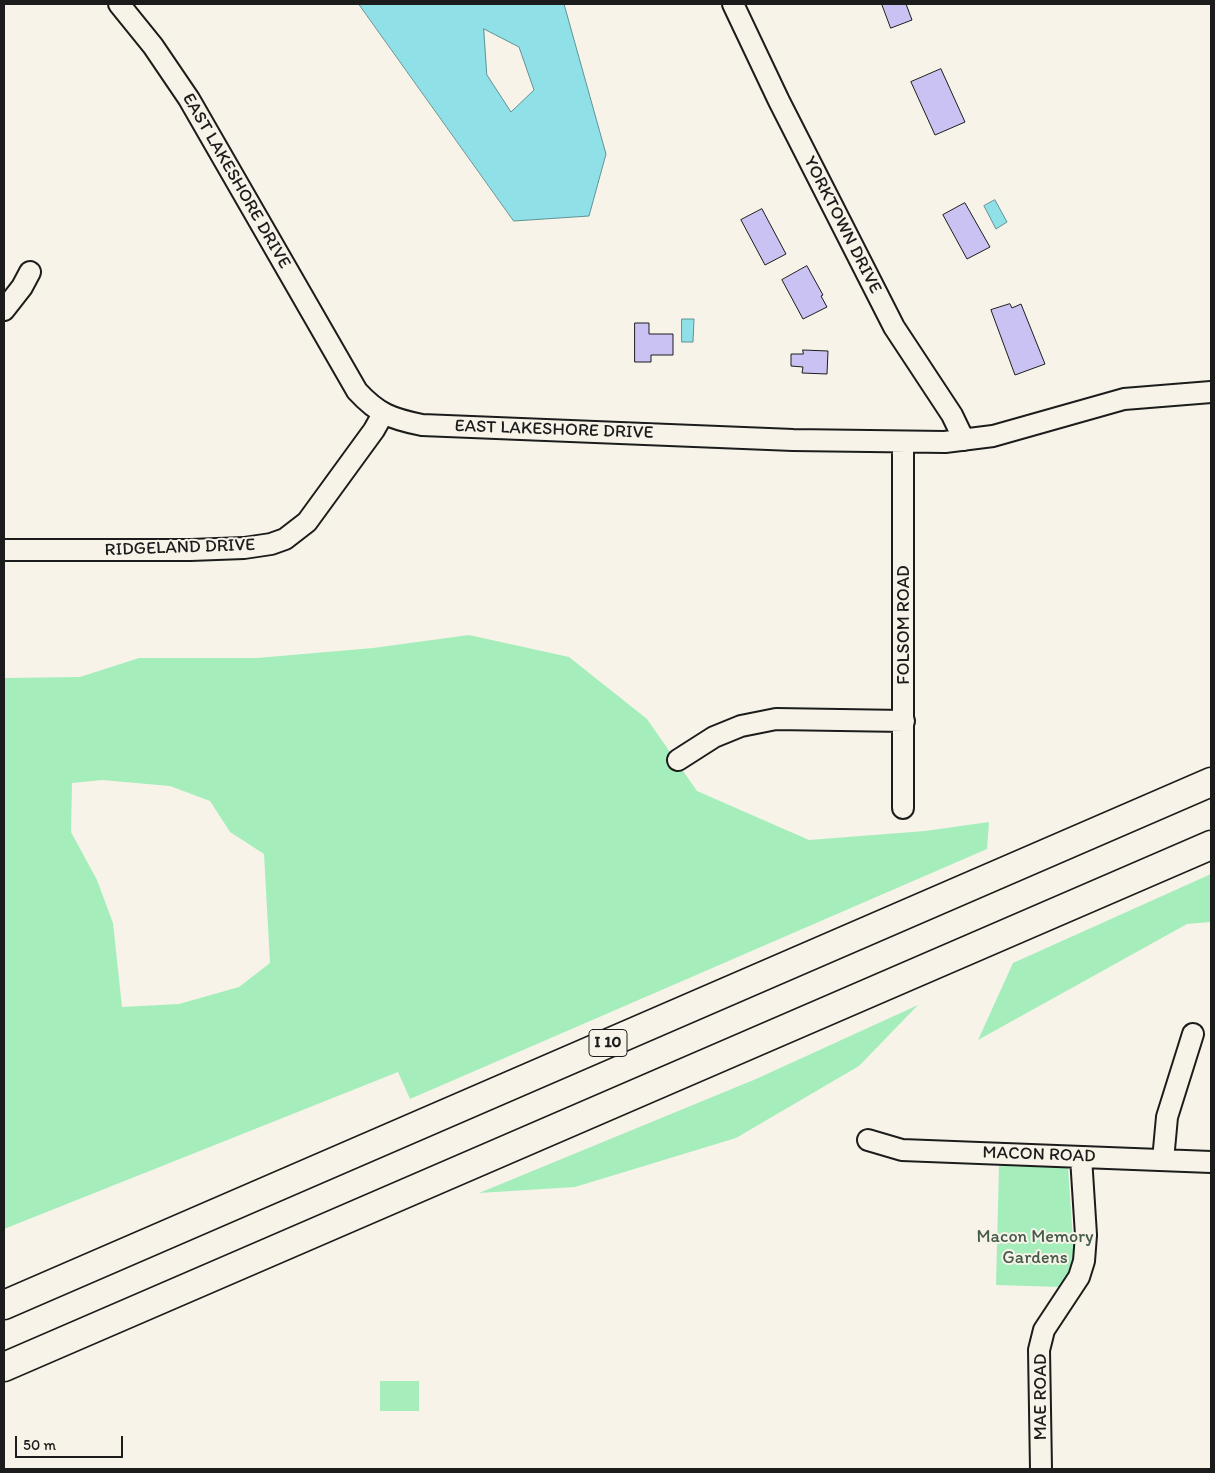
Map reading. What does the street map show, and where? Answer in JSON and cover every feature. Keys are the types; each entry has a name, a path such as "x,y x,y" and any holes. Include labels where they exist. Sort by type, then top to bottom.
{"highway":[{"name":"I 10","path":"4,1305 1211,782"},
{"path":"4,1366 1211,845"}],"street":[{"name":"EAST LAKESHORE DRIVE","path":"119,4 153,46 189,99 357,391 370,406 397,420 422,425 903,442 964,440 993,436 1124,399 1211,392"},
{"name":"YORKTOWN DRIVE","path":"733,4 788,118 894,327 952,416 964,440"},
{"path":"4,310 22,287 30,272"},
{"name":"RIDGELAND DRIVE","path":"4,550 190,550 244,548 271,544 298,531 307,522 374,430 383,414"},
{"name":"FOLSOM ROAD","path":"903,442 903,808"},
{"path":"678,760 714,737 741,726 776,720 904,721"},
{"path":"1163,1160 1166,1117 1194,1034"},
{"name":"MACON ROAD","path":"868,1140 902,1150 1211,1162"},
{"name":"MAE ROAD","path":"1041,1469 1039,1350 1044,1330 1079,1277 1084,1261 1086,1234 1080,1157"}],"green space":[{"path":"469,635 569,657 647,719 672,755 669,757 676,771 681,768 697,791 809,840 925,831 989,822 987,849 410,1099 398,1072 4,1229 4,678 80,677 139,658 257,658 373,648","holes":["102,780 170,786 210,801 230,832 264,854 270,963 239,987 179,1004 122,1007 113,923 97,880 71,832 72,783"]},
{"path":"1211,874 1211,922 1187,924 978,1040 1013,963"},
{"path":"918,1005 859,1066 736,1138 575,1187 479,1193 756,1079"},
{"name":"Macon Memory Gardens","path":"999,1166 1068,1167 1074,1255 1071,1269 1061,1287 996,1285"},
{"path":"380,1381 419,1381 419,1411 380,1411"}],"water":[{"path":"359,4 564,4 606,154 589,216 514,221","holes":["484,29 519,47 534,90 511,112 487,75"]},
{"path":"995,200 1007,222 996,229 984,206"},
{"path":"682,319 694,319 693,342 682,342"}],"building":[{"path":"882,4 906,4 912,20 891,28"},
{"path":"941,69 965,122 935,135 911,82"},
{"path":"965,203 990,247 967,259 943,215"},
{"path":"762,209 786,254 765,265 741,220"},
{"path":"807,266 823,295 821,296 827,307 803,319 782,280"},
{"path":"1010,304 1012,308 1021,304 1045,364 1015,375 991,310"},
{"path":"635,323 649,323 649,334 673,334 673,355 651,355 651,362 635,362"},
{"path":"803,350 828,351 827,374 802,373 803,367 791,366 791,354 803,354"}]}
